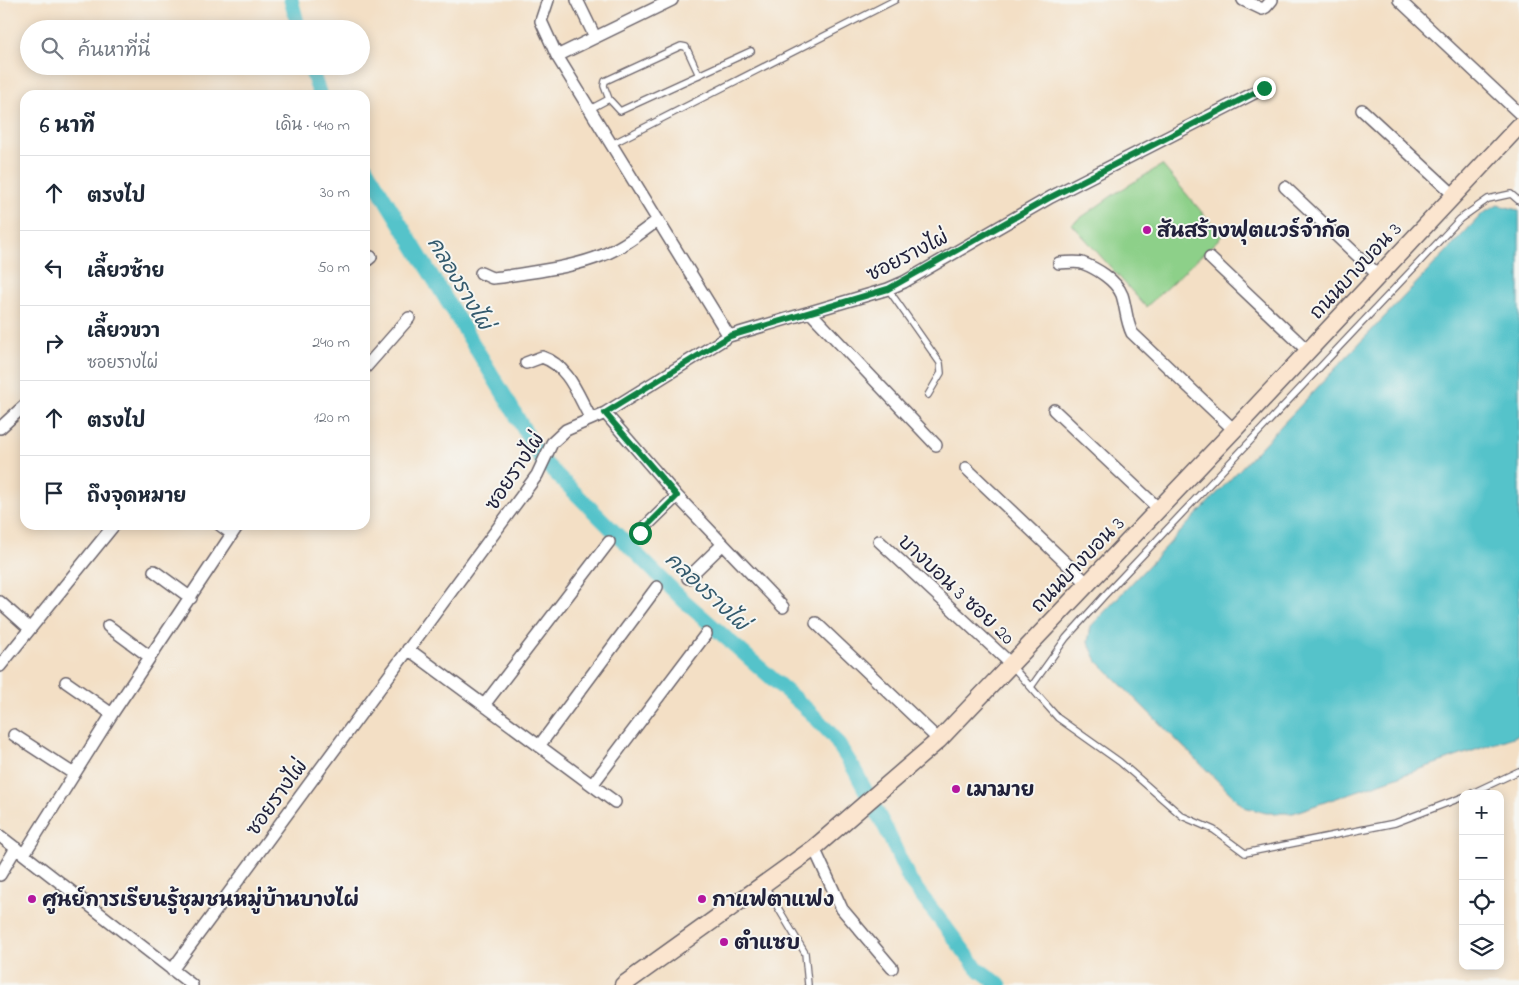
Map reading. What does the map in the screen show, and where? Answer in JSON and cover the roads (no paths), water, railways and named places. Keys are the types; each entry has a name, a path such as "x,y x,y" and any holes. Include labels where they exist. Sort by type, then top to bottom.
{"main road":[{"name":"ถนนบางบอน 3","path":"623,985 814,848 938,740 1160,509 1519,126"}],"street":[{"path":"548,0 541,21 557,56 730,336"},
{"path":"577,0 595,37"},
{"path":"557,56 672,0"},
{"path":"1243,0 1262,9 1266,8 1272,0"},
{"path":"1399,0 1519,113"},
{"name":"ซอยรางไผ่","path":"172,970 537,476 552,443 566,430 605,413 730,336 888,289 1051,197 1264,88"},
{"path":"1362,110 1454,195"},
{"path":"1284,187 1378,276"},
{"path":"481,273 492,278 502,277 585,262 622,245 658,220"},
{"path":"1210,258 1308,351"},
{"path":"1058,263 1081,263 1102,274 1115,285 1121,294 1127,324 1132,333 1234,430"},
{"path":"810,312 936,445"},
{"path":"370,362 409,318"},
{"path":"526,363 542,356 559,365 568,376 591,419"},
{"path":"0,428 20,410"},
{"path":"1054,410 1160,509"},
{"path":"605,413 677,496 783,607"},
{"path":"966,468 1088,584"},
{"path":"640,533 677,496"},
{"path":"0,666 110,530"},
{"path":"0,875 20,851 74,774 235,530"},
{"name":"บางบอน 3 ซอย 20","path":"879,541 1010,664"},
{"path":"484,705 609,542"},
{"path":"688,578 723,544"},
{"path":"154,570 191,598"},
{"path":"539,746 657,587"},
{"path":"0,602 30,628"},
{"path":"816,623 938,740"},
{"path":"108,626 150,657"},
{"path":"592,786 706,634"},
{"path":"408,649 615,802"},
{"path":"66,682 112,714"},
{"path":"14,735 74,774"},
{"path":"0,836 192,985"},
{"path":"814,848 842,909 892,968"}],"lane":[{"path":"612,144 895,0"},
{"path":"699,75 686,48 681,46 605,81 604,86 609,100 620,111 699,75 751,51"},
{"path":"590,109 609,100"},
{"path":"1031,687 1066,638 1104,596 1460,219 1488,199 1510,194 1519,201"},
{"path":"888,289 940,363 942,373 928,395"},
{"path":"1010,664 1058,718 1120,762 1182,816 1214,830 1245,854 1395,823 1459,799"},
{"path":"1479,790 1519,771"},
{"path":"763,884 805,953 808,985"}],"water":[{"path":"1498,205 1519,210 1519,735 1293,813 1266,813 1244,807 1097,661 1088,642 1091,626 1483,213"}],"waterway":[{"name":"คลองรางไผ่","path":"291,0 297,20"},
{"name":"คลองรางไผ่","path":"313,75 318,90"},
{"name":"คลองรางไผ่","path":"370,174 541,459 683,600 810,712 833,736 854,769 887,831 910,881 977,968 1000,985"}],"place":[{"name":"สันสร้างฟุตแวร์จำกัด","path":"1147,230"},
{"name":"เมามาย","path":"956,789"},
{"name":"ศูนย์การเรียนรู้ชุมชนหมู่บ้านบางไผ่","path":"32,899"},
{"name":"กาแฟตาแฟง","path":"702,899"},
{"name":"ตำแซบ","path":"724,942"}]}
